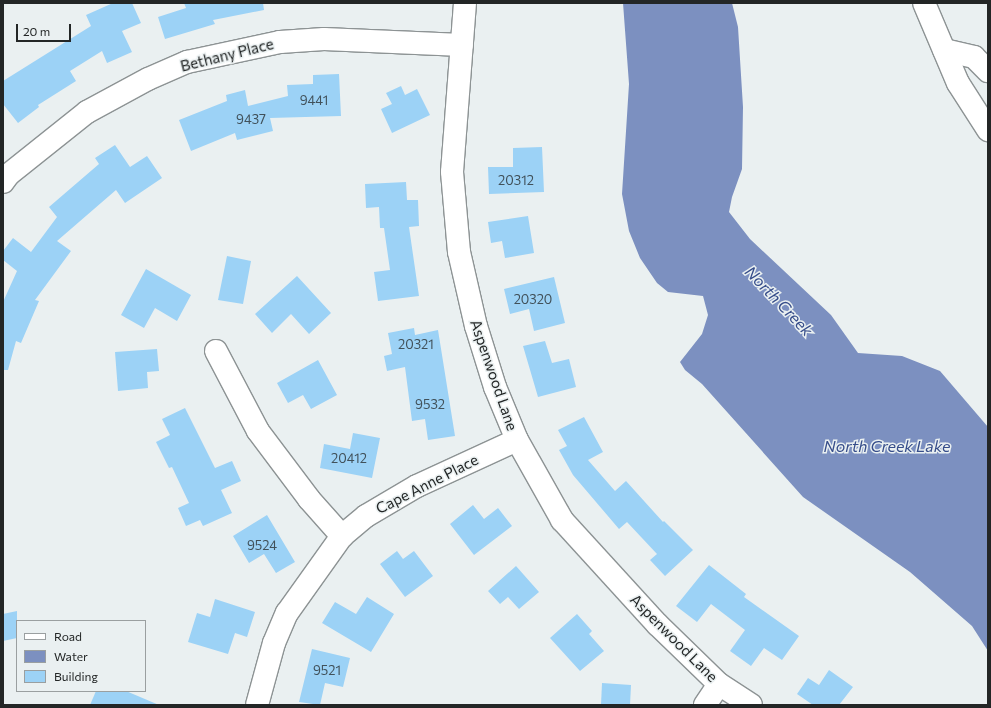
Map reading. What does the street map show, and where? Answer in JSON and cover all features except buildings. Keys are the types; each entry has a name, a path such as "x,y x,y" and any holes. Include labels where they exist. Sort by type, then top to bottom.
{"street":[{"name":"Aspenwood Lane","path":"465,3 452,172 459,252 478,334 495,386 517,440 562,520 657,624 719,684 751,705"},
{"path":"924,3 958,83 988,130"},
{"name":"Bethany Place","path":"3,182 8,175 87,112 148,79 187,62 280,42 324,39 462,45"},
{"path":"944,50 974,57 988,71"},
{"path":"216,351 258,431 309,499 342,536"},
{"name":"Cape Anne Place","path":"257,705 274,642 287,613 342,536 366,516 411,489 517,440"},
{"path":"705,705 719,684"}],"water":[{"name":"North Creek Lake","path":"623,3 732,3 738,27 743,107 742,169 732,197 729,212 750,239 831,315 858,353 902,356 940,371 988,427 988,651 972,626 910,572 803,497 702,384 685,370 680,362 702,334 708,315 703,296 668,292 657,283 640,258 629,231 622,194 629,84"}],"water label":[{"name":"North Creek","path":"779,301"}]}
